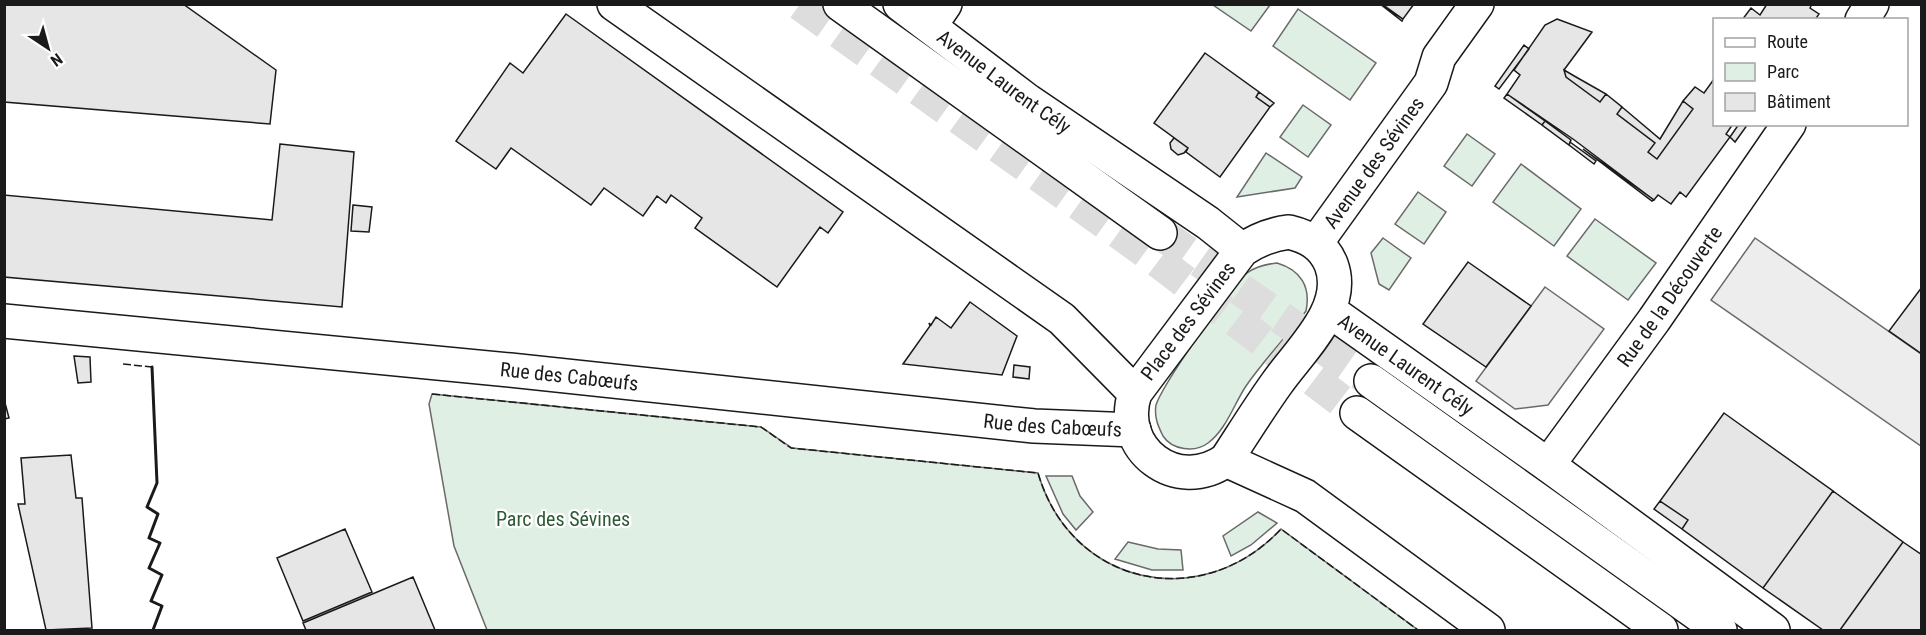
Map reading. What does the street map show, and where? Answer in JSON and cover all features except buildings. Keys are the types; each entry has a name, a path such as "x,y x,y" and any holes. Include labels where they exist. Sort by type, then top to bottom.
{"main road":[{"path":"614,4 1062,320 1135,393 1131,406 1134,430 1141,446 1151,458 1166,468 1181,473 1198,472 1216,467 1226,460 1276,384 1330,312"},
{"path":"840,4 1160,233"},
{"name":"Avenue Laurent Cély","path":"900,4 938,15 1028,101 1208,223 1242,250"},
{"name":"Avenue des Sévines","path":"1316,243 1431,83 1439,57 1477,4"},
{"name":"Avenue des Sévines","path":"1431,83 1453,68 1499,4"},
{"path":"1863,18 1872,4"},
{"name":"Rue de la Découverte","path":"1548,465 1654,320 1788,126"},
{"path":"1242,250 1257,240 1275,233 1289,232 1316,243"},
{"name":"Avenue Laurent Cély","path":"1316,243 1327,256 1335,280 1335,295 1330,312 1548,465 1773,630"},
{"name":"Place des Sévines","path":"1135,393 1242,250"},
{"name":"Rue des Cabœufs","path":"4,321 510,370 1034,426 1134,430"},
{"path":"1371,381 1720,630"},
{"path":"1357,413 1661,630"},
{"path":"1226,460 1305,496 1488,630"}],"green space":[{"path":"1213,5 1270,5 1251,31"},
{"path":"1298,9 1376,63 1350,100 1273,46"},
{"path":"1303,105 1331,125 1308,157 1280,137"},
{"path":"1467,134 1495,154 1472,186 1444,166"},
{"path":"1266,153 1302,177 1295,188 1237,197"},
{"path":"1521,164 1581,209 1554,246 1493,202"},
{"path":"1418,192 1446,212 1424,244 1395,224"},
{"path":"1595,219 1656,263 1628,300 1567,256"},
{"path":"1383,238 1411,258 1389,290 1379,284 1371,253"},
{"path":"1277,263 1292,270 1302,281 1307,294 1306,311 1253,376 1225,424 1214,438 1203,446 1190,449 1172,444 1163,436 1156,417 1156,405 1170,378 1239,281 1254,269"},
{"name":"Parc des Sévines","path":"432,394 761,427 792,448 1038,473 1055,511 1079,541 1108,563 1142,575 1178,578 1214,572 1249,556 1281,529 1418,630 487,630 454,546 429,404"},
{"path":"1046,476 1072,476 1080,496 1093,512 1076,530 1063,514"},
{"path":"1258,512 1277,523 1251,545 1231,556 1223,536"},
{"path":"1128,542 1158,549 1181,550 1183,570 1152,570 1115,559"}],"shaded area":[{"path":"1755,238 1921,354 1921,446 1711,300"},
{"path":"1545,287 1604,329 1548,405 1515,409 1476,381"}],"tunnel":[{"path":"800,4 1146,252 1357,413"},
{"path":"1160,233 1371,381"}],"fence":[{"path":"123,364 152,367"},
{"path":"432,394 761,427 791,448 1038,473 1055,511 1079,541 1108,563 1142,575 1178,578 1214,572 1249,556 1281,529 1418,630"}],"wall":[{"path":"152,367 157,483 147,507 158,514 149,538 160,543 149,568 162,575 151,601 162,606 153,630"}]}
